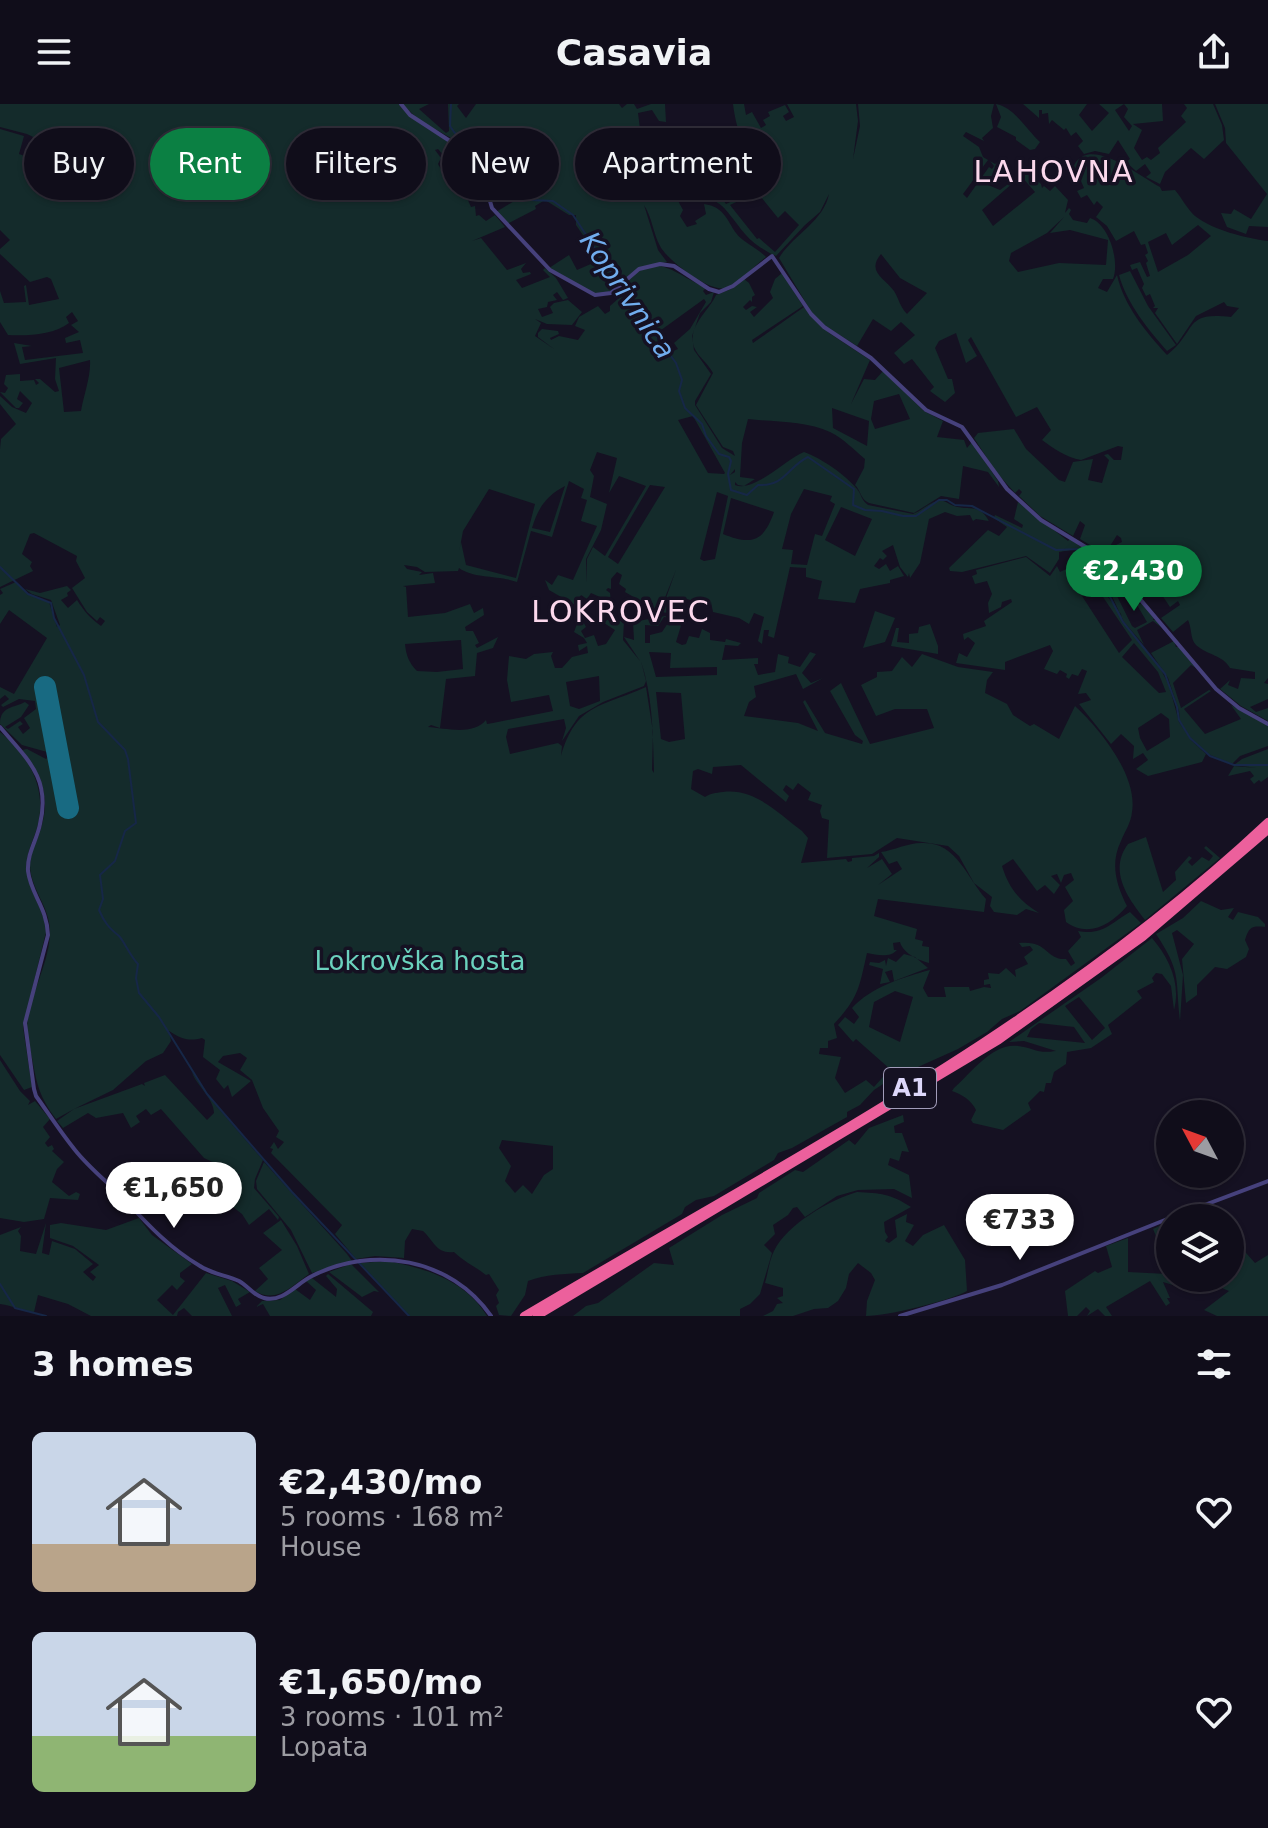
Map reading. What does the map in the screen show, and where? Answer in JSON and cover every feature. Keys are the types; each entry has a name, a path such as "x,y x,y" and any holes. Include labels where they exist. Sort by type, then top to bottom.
{"highway":[{"name":"A1","path":"524,1316 918,1084 1045,1002 1140,932 1268,822"},
{"name":"A1","path":"537,1316 999,1040 1143,937 1268,830"}],"street":[{"path":"401,104 410,115 456,145 483,177 492,208 550,270 595,295 604,296 620,287 639,269 660,264 674,266 709,289 719,292 733,286 772,256 811,314 824,327 871,358 926,410 962,427 1007,489 1041,520 1107,560 1216,689 1239,708 1268,724"},
{"path":"0,727 35,770 42,789 40,826 28,861 30,880 47,923 48,935 25,1023 36,1096 74,1148 158,1235 203,1268 240,1282 263,1298 275,1299 326,1270 359,1261 396,1260 416,1263 456,1280 475,1295 491,1316"},
{"path":"1207,1204 1268,1181"},
{"path":"900,1316 1002,1285 1156,1224"}],"green space":[{"name":"Lokrovška hosta","path":"0,104 399,104 413,119 442,138 442,154 435,150 441,158 438,164 442,171 442,200 468,200 471,207 475,206 476,216 486,221 495,215 505,227 472,241 481,238 507,270 526,263 521,269 523,273 531,274 516,280 522,288 550,277 543,270 545,268 556,278 568,298 563,300 557,292 553,295 557,300 538,309 542,317 553,313 550,307 554,303 568,300 582,312 572,325 547,324 535,319 541,323 535,336 554,349 538,337 542,329 558,331 559,334 551,340 559,336 578,340 585,330 575,326 579,317 598,306 605,314 610,311 610,306 619,298 616,293 629,279 651,266 680,274 706,288 703,291 706,295 714,292 711,302 700,313 692,336 694,350 711,374 695,405 722,448 735,456 733,451 723,447 696,405 713,373 694,347 694,332 716,295 744,279 755,295 752,302 750,300 743,307 746,310 757,307 750,312 754,317 773,298 770,292 775,279 782,273 803,306 752,340 753,343 804,307 829,333 870,360 851,404 864,379 875,380 883,371 924,411 943,421 937,437 964,440 967,448 972,442 999,487 988,472 963,466 959,499 941,496 914,513 869,503 855,485 865,459 839,437 811,426 748,419 742,443 740,477 755,479 744,486 760,480 804,452 846,478 868,505 913,514 941,501 977,510 989,521 973,521 970,515 957,516 945,512 929,519 920,563 910,578 909,573 908,577 900,567 893,545 882,551 887,556 883,560 880,558 874,566 879,569 886,564 890,571 898,566 904,576 890,580 890,583 860,589 855,603 818,599 822,581 806,577 806,568 790,567 774,638 768,636 769,630 764,630 762,644 758,641 764,617 754,613 749,624 739,618 713,612 711,602 710,606 687,599 682,615 661,612 676,570 660,610 655,614 650,613 653,603 644,603 625,592 626,589 619,584 622,575 617,572 611,579 611,589 606,590 610,593 611,602 591,593 587,599 581,595 575,605 549,590 545,580 552,585 558,575 573,580 597,526 581,521 587,500 581,498 584,489 569,481 552,537 531,531 517,582 472,574 459,568 458,571 425,572 404,565 407,569 422,572 419,575 433,573 435,583 403,586 406,587 408,617 445,613 470,604 474,613 483,608 484,615 465,627 466,631 473,631 479,643 475,645 477,648 498,637 493,648 477,653 475,676 446,679 440,728 428,727 450,729 466,730 486,720 487,724 553,711 549,695 511,702 507,680 509,656 526,659 534,654 553,652 551,656 555,668 562,668 572,657 588,653 587,646 579,651 578,645 587,643 574,632 580,616 586,627 581,631 585,638 594,635 598,646 606,644 615,630 604,623 607,620 624,621 623,640 640,661 624,637 634,640 633,622 665,616 670,618 664,617 658,626 645,625 645,643 650,643 650,635 662,632 672,617 683,619 676,642 682,645 686,644 689,636 699,638 702,629 710,633 710,640 725,642 726,639 741,643 738,646 725,645 722,660 758,658 758,664 754,664 758,675 775,672 778,654 789,657 788,663 800,667 810,652 816,654 802,673 811,683 823,678 803,689 796,674 754,686 756,697 749,702 744,716 798,723 818,731 803,702 805,700 825,733 862,744 863,741 855,735 830,691 841,683 870,744 934,728 927,709 895,709 876,716 861,685 877,677 877,672 892,671 902,657 912,667 922,654 958,667 993,672 987,680 985,693 1007,704 1013,715 1030,726 1034,724 1059,739 1075,706 1106,740 1129,783 1131,816 1115,866 1117,882 1127,906 1114,919 1099,927 1074,927 1066,922 1064,910 1073,901 1065,887 1074,880 1071,873 1064,875 1061,883 1057,874 1051,876 1060,885 1054,894 1045,885 1037,891 1013,859 1002,866 1008,881 1021,899 1039,913 1026,909 1017,915 994,912 990,906 992,897 974,883 986,899 984,912 878,899 874,916 917,929 915,939 923,941 922,946 929,947 929,963 908,953 900,942 893,943 894,950 897,950 891,954 867,953 857,992 834,1024 837,1038 828,1041 828,1048 820,1048 819,1054 841,1057 835,1078 845,1093 866,1080 874,1087 890,1069 856,1039 853,1042 838,1025 845,1017 854,1024 859,1017 852,1008 878,989 930,970 923,988 928,997 946,997 944,987 969,987 970,991 991,988 990,984 984,985 984,980 989,979 988,973 999,974 1006,968 1016,977 1015,970 1028,964 1024,957 1033,950 1019,943 1036,944 1054,956 1066,959 1071,966 1075,963 1068,951 1081,937 1078,931 1100,930 1130,912 1141,923 987,1032 958,1049 889,1080 847,1112 847,1117 778,1153 774,1160 714,1196 696,1200 685,1207 682,1214 583,1273 528,1281 525,1295 511,1316 499,1315 496,1295 499,1290 489,1274 486,1275 454,1252 439,1249 423,1231 412,1229 405,1241 404,1258 375,1256 356,1259 335,1234 342,1225 271,1153 274,1142 278,1149 284,1142 276,1137 279,1131 263,1108 252,1080 240,1070 247,1058 240,1053 223,1056 218,1062 251,1081 232,1097 228,1085 224,1089 216,1079 220,1070 203,1057 205,1040 184,1039 169,1031 171,1041 163,1053 146,1061 113,1090 56,1119 46,1104 35,1076 27,1031 31,1003 46,957 50,933 30,863 44,817 44,796 39,777 22,750 27,749 46,759 49,756 47,752 22,745 0,724 2,714 8,708 25,702 29,705 21,717 5,727 8,729 20,721 23,724 18,727 23,734 30,728 24,718 36,709 35,701 19,699 3,707 1,705 9,699 5,695 0,699 0,687 14,694 47,638 9,610 0,624 0,595 3,593 0,589 16,582 27,594 49,602 57,627 60,625 51,600 25,589 40,593 67,586 71,590 61,600 68,608 77,600 88,614 101,626 105,621 100,617 97,621 87,612 72,588 85,578 76,561 77,556 34,533 30,534 22,554 32,562 30,566 33,571 0,587 0,449 1,439 16,424 0,404 0,396 12,407 26,413 32,403 20,391 17,399 23,403 16,408 0,392 5,393 8,388 4,384 6,375 20,374 20,381 34,380 36,385 39,383 35,379 40,379 55,392 59,391 55,379 56,358 20,364 14,343 32,346 22,347 25,360 83,353 80,340 66,343 65,338 79,332 71,325 78,321 72,312 66,317 69,323 40,334 8,335 0,322 0,291 4,303 26,302 26,285 29,305 59,299 51,279 47,277 30,282 0,254 0,249 10,240 0,230 0,129 24,136 19,154 24,156 24,200 134,200 134,128 24,128 24,133 0,127","holes":["704,299 706,302 690,329 674,343 678,349 671,352 657,333","90,360 81,411 64,412 59,368","899,394 910,419 875,429 871,419 874,401","832,408 869,421 867,446 833,428","693,416 725,473 708,473 678,420","597,452 617,458 609,493 619,476 646,486 605,556 593,547 587,559 587,583 586,559 601,530 607,504 590,497 594,476 590,470","650,485 665,487 618,564 608,557","565,486 550,532 532,528 548,498","489,489 535,504 516,578 466,565 461,542 459,552 463,531","804,489 832,496 830,501 835,504 822,536 815,534 807,565 791,564 793,550 782,549 791,514","717,492 728,496 715,559 700,559","731,498 774,512 766,529 756,538 742,540 723,534","841,507 872,519 855,556 825,540","461,640 463,669 417,671 406,652 405,644","649,652 671,653 670,668 717,667 717,675 656,677","599,676 600,701 579,709 570,706 566,682","646,681 652,729 646,687 593,709 574,726 561,756 562,746 558,743 510,754 506,737 508,729 564,719 566,728 562,741 579,716 603,702 644,686","656,692 681,693 685,739 669,742 661,739","653,737 654,759 654,773","741,765 786,802 789,796 783,790 786,785 793,790 798,783 811,793 808,800 822,805 822,818 829,820 827,858 872,854 897,838 948,846 959,856 974,883 945,849 924,843 881,852 889,864 897,861 902,869 878,885 892,874 882,859 867,868 879,857 879,853 852,858 848,862 846,859 801,863 808,838 802,831 766,803 745,794 723,792 705,797 691,789 693,771 698,769 712,774 713,767","895,991 913,997 900,1042 869,1027 874,1002","502,1140 553,1146 553,1169 544,1175 532,1194 523,1185 515,1193 505,1181 511,1166 499,1148"]},
{"path":"402,104 429,104 419,109 442,129 442,133 419,120"},
{"path":"448,104 459,104 457,106 466,118 476,104 619,104 622,108 634,104 637,109 651,104 665,104 666,122 659,121 652,110 638,113 640,128 575,128 575,200 678,200 683,210 680,216 687,227 697,224 695,221 706,214 704,204 711,206 724,215 738,236 766,257 731,286 710,286 680,267 664,252 644,205 658,250 667,262 641,267 611,291 600,294 589,292 549,268 569,255 577,270 600,260 576,225 576,215 569,215 545,200 559,200 559,128 449,128"},
{"path":"733,104 744,104 746,115 752,112 761,128 738,128"},
{"path":"787,104 856,104 858,121 853,159 860,126 858,104 994,104 991,116 993,128 982,138 984,141 966,132 963,136 979,147 983,157 988,160 963,194 967,198 989,167 992,169 994,166 990,161 995,164 1000,160 1007,161 988,185 1000,190 1032,167 1028,172 1042,188 1044,186 1050,191 1055,186 1068,200 1065,213 1069,208 1073,220 1087,223 1090,218 1103,228 1114,253 1115,271 1113,279 1103,279 1098,288 1107,292 1117,275 1130,308 1167,355 1177,346 1198,320 1231,317 1239,308 1227,306 1224,302 1196,316 1177,344 1155,313 1158,308 1153,308 1150,294 1146,296 1137,268 1132,270 1130,265 1140,262 1147,277 1150,276 1145,244 1141,245 1134,231 1116,241 1107,226 1096,217 1103,207 1097,201 1094,205 1087,195 1081,198 1077,191 1084,188 1081,181 1076,182 1071,176 1076,162 1085,155 1111,159 1162,191 1175,190 1202,221 1220,229 1268,241 1268,678 1264,683 1268,684 1268,699 1250,707 1256,712 1268,708 1268,721 1241,706 1220,689 1230,680 1228,685 1238,689 1241,678 1255,679 1255,672 1230,668 1223,660 1196,645 1188,620 1173,632 1161,618 1180,605 1178,601 1170,607 1158,589 1144,597 1109,557 1109,552 1114,556 1119,551 1116,545 1122,542 1121,538 1117,535 1105,554 1080,539 1085,525 1080,521 1073,536 1040,516 1019,496 1022,492 1019,489 1015,493 996,472 974,438 978,433 1014,429 1026,449 1065,482 1073,462 1093,459 1088,480 1102,483 1109,460 1104,455 1121,460 1123,447 1118,446 1081,460 1065,455 1042,440 1051,430 1037,407 1016,417 971,337 968,340 977,356 966,363 956,333 939,341 935,348 948,379 952,379 955,393 945,402 930,391 934,387 912,359 904,364 894,353 915,335 901,322 891,331 873,319 857,346 824,325 812,313 779,258 815,220 826,204 829,194 820,212 776,256 752,241 713,200 723,200 726,204 740,200 730,205 757,239 775,252 799,225 785,211 778,218 763,200 781,200 781,128 761,128 766,125 763,120 770,116 768,112 785,105 789,112 783,116 786,121 794,117","holes":["1021,176 1035,192 993,226 982,210","1064,217 1050,233 1070,230 1108,240 1106,265 1059,263 1018,272 1009,261 1011,253 1047,233","1198,225 1211,236 1188,255 1158,272 1148,242 1166,233 1172,245","881,254 900,278 927,293 907,314 894,291 878,274 875,266"]},
{"path":"996,104 1014,114 1040,142 1035,149 1030,150 1016,137 997,127 1001,117"},
{"path":"1023,104 1087,104 1079,115 1092,131 1109,113 1099,104 1124,104 1162,104 1163,121 1133,124 1142,130 1134,148 1142,160 1147,157 1151,160 1160,153 1158,148 1186,122 1181,116 1187,108 1184,104 1213,104 1222,125 1224,140 1204,159 1191,148 1165,172 1160,184 1146,177 1151,173 1145,164 1136,171 1126,162 1130,159 1118,140 1109,154 1095,151 1084,154 1078,146 1083,141 1076,132 1071,136 1066,128 1064,130 1052,120 1049,124 1048,113 1042,114 1039,110 1039,118","holes":["1124,104 1128,109 1124,117 1132,126 1129,131 1115,110"]},
{"path":"1215,104 1268,104 1268,227 1249,226 1246,234 1227,227 1221,213 1231,214 1234,209 1251,219 1267,194 1226,143 1225,128"},
{"path":"516,200 545,200 535,206 536,209 507,224 496,212"},
{"path":"1130,271 1148,306 1176,345 1167,351 1127,296 1119,275"},
{"path":"1018,502 1068,541 1070,539 1107,562 1140,600 1134,604 1120,579 1104,565 1132,626 1135,628 1147,622 1137,605 1142,603 1153,620 1166,631 1153,621 1137,630 1144,645 1122,617 1123,623 1160,668 1169,685 1179,722 1206,754 1202,762 1148,776 1136,769 1148,760 1143,753 1133,759 1134,746 1121,734 1111,744 1079,704 1091,700 1086,693 1078,694 1087,671 1082,669 1078,676 1072,674 1069,679 1060,670 1057,674 1044,669 1053,651 1050,645 1005,662 1005,670 956,663 959,653 967,657 975,643 968,637 964,640 963,634 986,626 984,621 1012,602 1011,599 1002,602 1001,607 989,613 988,603 992,594 987,581 975,584 972,576 977,574 976,570 1026,557 1050,576 1057,566 1060,572 1092,557 1077,549 1059,552 1059,559 1050,573 1026,556 962,572 950,571 949,568 988,530 999,536 1007,527 994,518 995,515 1022,528 1023,525 1014,519","holes":["1099,591 1132,640 1119,653 1082,596","1110,592 1119,612 1105,593","1134,643 1158,672 1166,692 1159,693 1122,657","1161,713 1169,719 1170,737 1147,751 1138,728"]},
{"path":"875,611 895,618 885,642 863,648"},
{"path":"930,624 938,654 891,646 896,628 899,628 897,642 909,643 909,634 918,633 919,627"},
{"path":"1174,641 1196,668 1191,665 1173,683 1181,708 1209,690 1184,709 1205,734 1241,719 1231,705 1268,726 1268,746 1240,756 1232,764 1208,754 1190,737 1180,721 1168,678 1151,653"},
{"path":"0,732 27,761 40,798 38,824 26,866 46,932 23,1027 32,1087 24,1090 0,1055"},
{"path":"1268,749 1268,765 1262,766 1268,766 1268,777 1261,782 1259,780 1254,784 1250,771 1228,776 1234,766 1257,768 1234,765"},
{"path":"1146,837 1163,892 1176,880 1175,872 1189,856 1192,858 1188,862 1192,866 1202,857 1209,861 1213,856 1204,848 1206,846 1220,858 1145,920 1127,893 1120,864 1128,844"},
{"path":"1201,901 1221,910 1234,908 1228,917 1233,920 1238,912 1258,917 1265,927 1250,929 1245,940 1249,949 1246,957 1227,969 1215,967 1197,985 1197,995 1186,1003 1182,959 1194,944 1177,930 1172,933 1183,975 1180,1021 1174,967 1156,934 1183,918"},
{"path":"1152,938 1172,971 1176,990 1174,1010 1171,986 1162,974 1156,973 1152,978 1154,982 1137,991 1142,998 1108,1025 1112,1034 1091,1048 1067,1052 1066,1064 1054,1072 1044,1092 1040,1091 1028,1103 1031,1110 1003,1130 973,1123 971,1120 976,1110 966,1098 952,1091 954,1088 983,1060 1000,1049 1018,1046 1056,1051 1024,1041 1009,1042","holes":["1079,997 1105,1028 1092,1040 1065,1006","1039,1023 1074,1027 1085,1043 1027,1037"]},
{"path":"904,954 915,957 928,968 894,981 892,970 885,972 890,982 880,984 883,969 869,965 870,962 885,960 886,966 888,958 896,962"},
{"path":"0,1060 30,1101 28,1105 35,1101 50,1119 43,1127 50,1137 45,1143 48,1147 52,1145 52,1151 64,1162 57,1169 52,1182 69,1196 76,1192 80,1194 78,1200 50,1198 44,1219 24,1222 0,1218"},
{"path":"192,1072 207,1095 263,1160 254,1188 279,1217 278,1220 269,1209 249,1225 242,1214 216,1194 240,1175 204,1158 161,1109 151,1115 146,1109 136,1116 140,1122 131,1128 123,1113 96,1118 88,1113 63,1128 57,1121 74,1109 142,1084 145,1086 144,1083 165,1075 207,1120 214,1113 213,1107"},
{"path":"903,1115 904,1122 894,1126 895,1133 902,1133 909,1152 902,1151 899,1161 890,1158 888,1165 909,1175 912,1198 894,1189 858,1190 837,1196 805,1217 797,1207 793,1208 773,1225 775,1234 764,1245 772,1253 760,1294 740,1309 740,1316 573,1316 586,1306 598,1303 654,1263 674,1265 669,1248 722,1215 757,1198 759,1193 795,1170 803,1172 849,1140 855,1145 869,1128"},
{"path":"264,1162 352,1261 312,1273 291,1230 257,1189 256,1181"},
{"path":"857,1192 885,1195 911,1207 884,1222 888,1237 885,1241 889,1243 897,1237 895,1220 907,1214 906,1222 914,1225 905,1241 913,1246 923,1235 944,1225 965,1260 967,1291 918,1307 866,1316 867,1301 875,1280 858,1263 849,1274 846,1288 838,1301 828,1308 793,1316 763,1316 773,1311 777,1304 783,1303 777,1298 783,1296 783,1288 765,1283 772,1255 780,1241 810,1214"},
{"path":"139,1218 152,1235 192,1264 180,1273 185,1281 177,1290 172,1285 157,1300 173,1315 206,1273 232,1281 250,1292 238,1299 241,1304 236,1307 225,1285 218,1288 232,1316 192,1316 184,1308 177,1316 91,1316 68,1304 38,1295 34,1312 0,1304 0,1235 21,1227 18,1231 21,1236 20,1251 36,1254 46,1223 42,1253 49,1255 52,1241 75,1249 93,1264 83,1272 93,1281 96,1277 90,1272 99,1265 73,1246 50,1238 50,1225 61,1223 106,1230"},
{"path":"281,1220 309,1274 284,1292 270,1296 255,1291 268,1279 259,1268 282,1250 263,1233"},
{"path":"1128,1238 1128,1272 1156,1273 1156,1290 1150,1281 1106,1307 1112,1316 1105,1316 1098,1309 1087,1316 1090,1311 1086,1307 1077,1316 1068,1316 1065,1291 1095,1271 1098,1273 1112,1267 1106,1246"},
{"path":"1244,1251 1255,1263 1268,1255 1268,1316 1217,1316 1204,1310 1228,1292 1244,1292"},
{"path":"388,1261 444,1278 468,1293 487,1316 410,1316 360,1263"},
{"path":"351,1264 379,1292 362,1297 329,1272"},
{"path":"328,1274 373,1312 371,1316 270,1316 263,1304 256,1307 262,1301 280,1300 295,1289 310,1300 316,1290 306,1281 312,1278 336,1297 337,1289 326,1276"},
{"path":"1157,1292 1167,1292 1170,1303 1166,1306"}],"waterway":[{"name":"Koprivnica","path":"451,104 450,126 454,132 502,180 531,200 553,201 573,215 676,363 682,380 679,391 685,408 702,424 706,436 719,454 729,457 731,461 728,474 731,490 747,495 758,485 781,479 808,457 854,489 853,505 865,510 916,516 939,500 947,500 955,505 972,506 1056,550 1079,549 1094,555 1123,622 1165,674 1179,720 1190,738 1210,756 1234,765 1268,765"},
{"path":"0,567 28,594 51,603 54,618 84,675 98,722 125,750 128,759 136,823 125,831 115,861 100,875 103,899 99,910 138,964 136,978 139,993 159,1017 207,1094 292,1192 409,1316"},
{"path":"0,1284 15,1308 46,1316"}],"runway":[{"path":"45,687 68,808"}],"district":[{"name":"LAHOVNA","path":"1054,172"},
{"name":"LOKROVEC","path":"621,612"}]}
